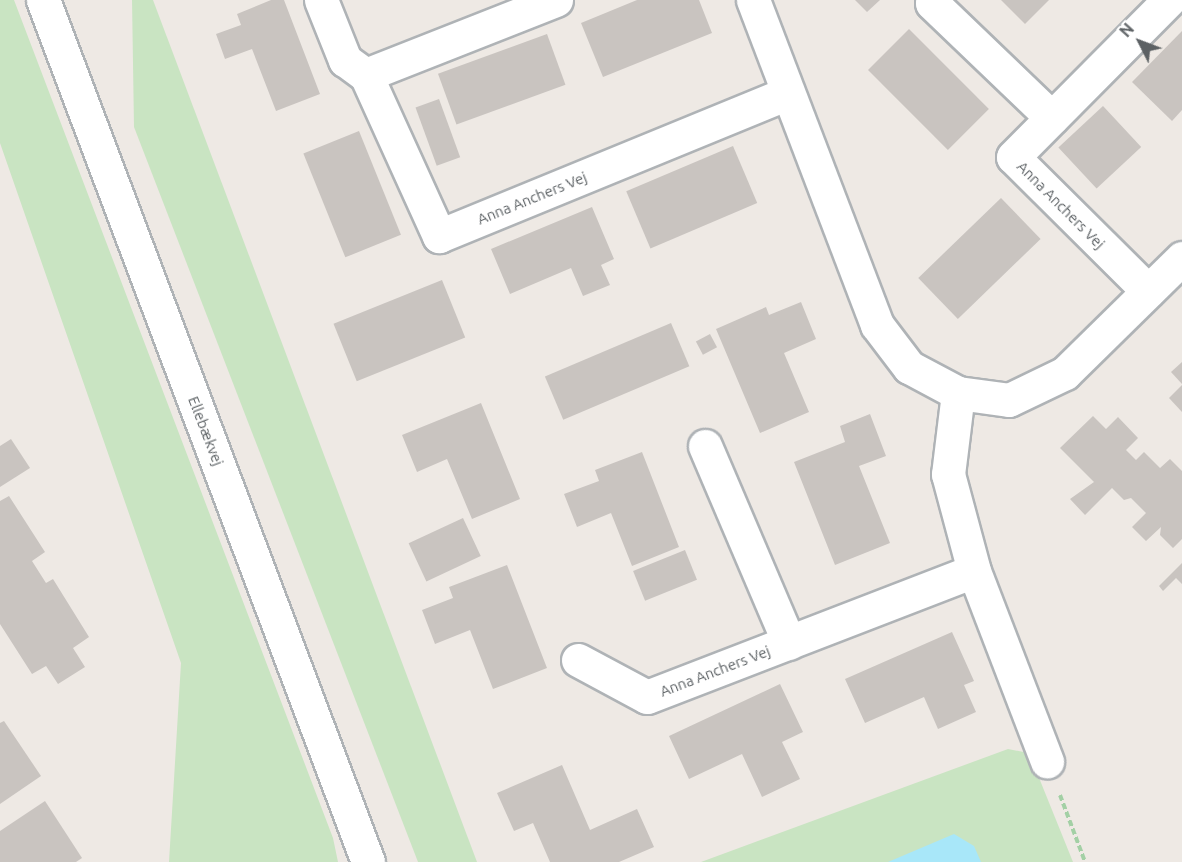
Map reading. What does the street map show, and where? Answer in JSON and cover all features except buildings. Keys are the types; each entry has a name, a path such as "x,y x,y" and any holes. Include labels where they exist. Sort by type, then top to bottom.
{"street":[{"name":"Ellebækvej","path":"43,0 368,862"},
{"name":"Anna Anchers Vej","path":"321,0 345,60 366,75 439,236 788,93"},
{"path":"366,75 512,8 556,0"},
{"path":"753,0 877,325 909,368 958,393 1010,400 1065,373 1182,258"},
{"path":"935,0 932,3 1052,118"},
{"name":"Anna Anchers Vej","path":"1148,291 1013,158 1169,0"},
{"path":"958,393 948,474 974,572 1047,760"},
{"name":"Anna Anchers Vej","path":"705,446 789,643"},
{"name":"Anna Anchers Vej","path":"578,660 647,697 974,572"}],"path":[{"path":"1047,760 1085,862"}],"green space":[{"path":"0,0 14,0 333,838 338,862 169,862 181,663 0,143"},
{"path":"132,0 153,0 477,862 418,862 134,127"},
{"path":"1008,749 1029,753 1073,862 701,862"}],"water":[{"path":"954,834 974,846 981,862 888,862"}]}
